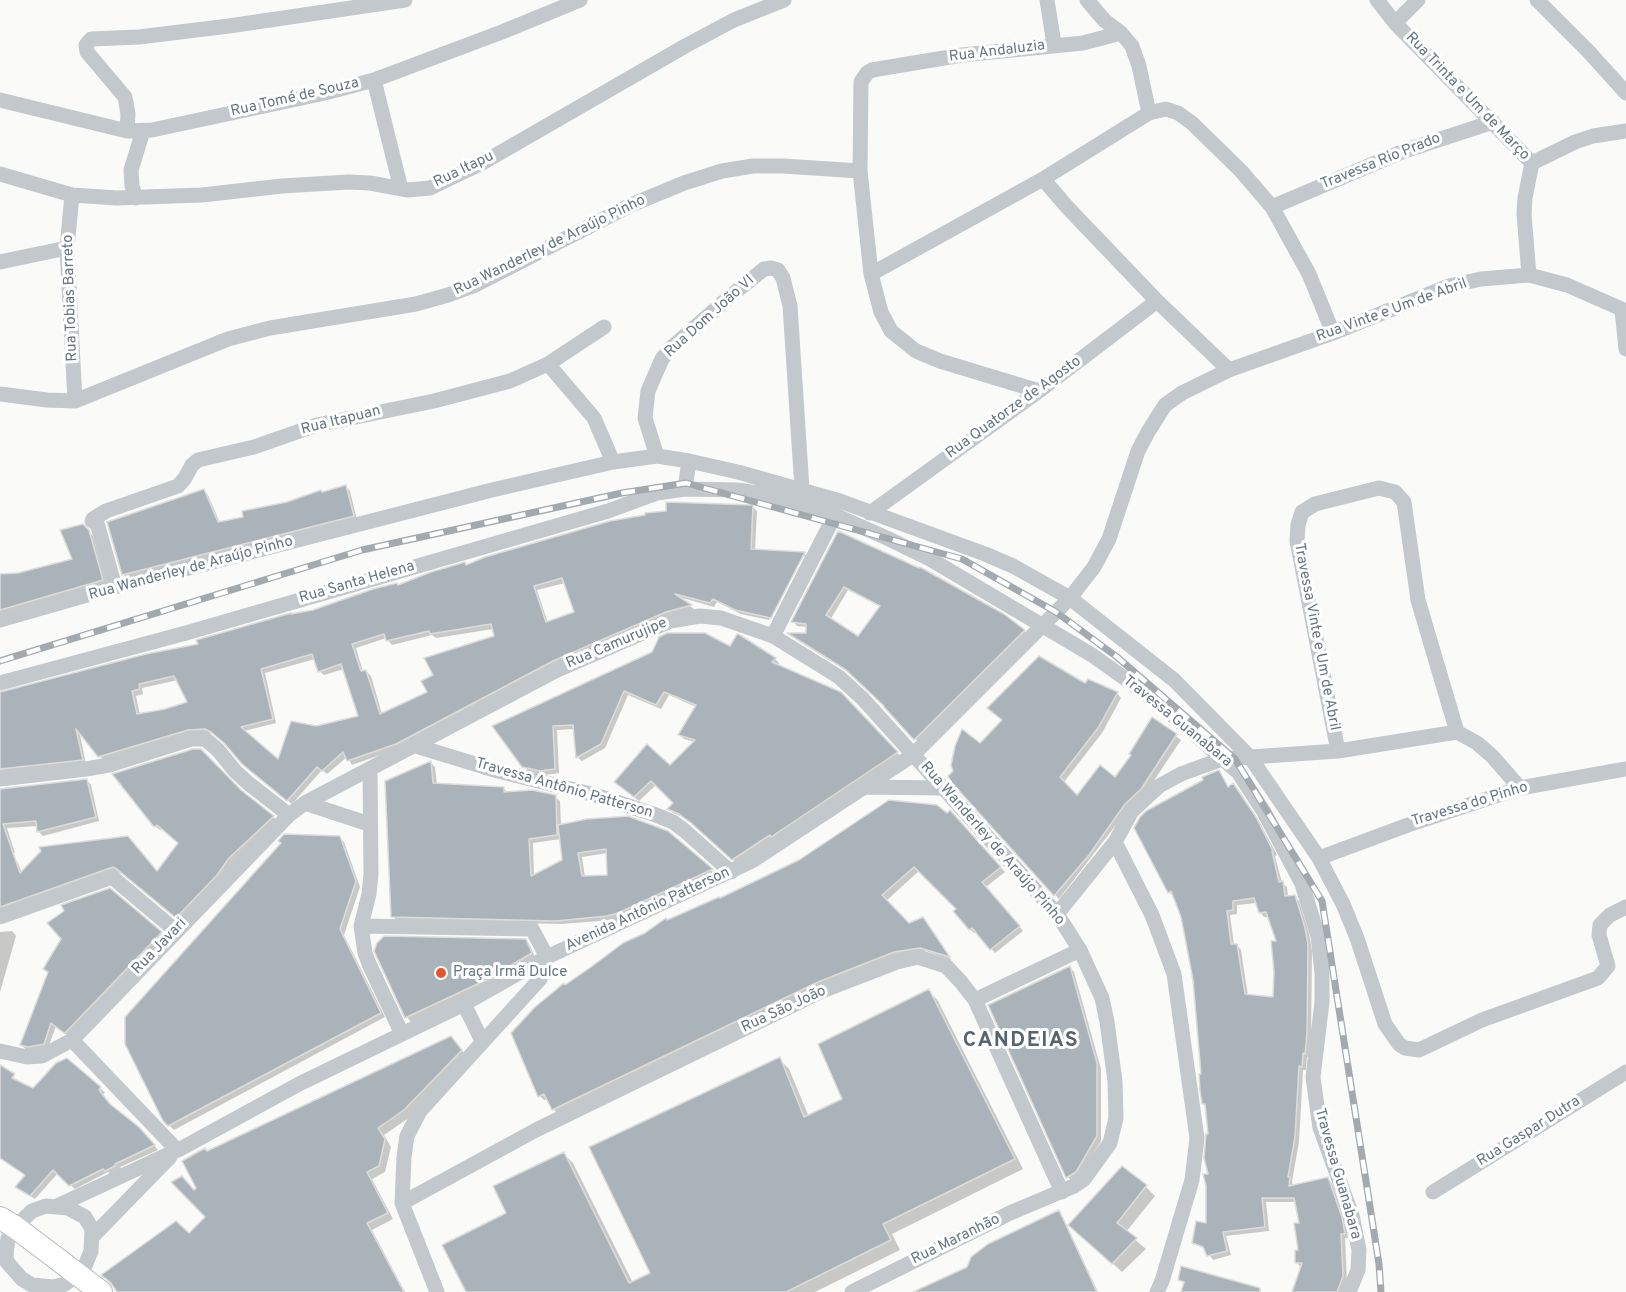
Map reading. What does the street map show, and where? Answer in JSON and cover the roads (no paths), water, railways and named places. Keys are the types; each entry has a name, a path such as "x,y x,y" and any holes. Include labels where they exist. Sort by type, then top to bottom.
{"main road":[{"path":"8,1222 101,1292"}],"street":[{"path":"127,131 128,104 125,97 87,52 86,45 91,39 139,37 208,29 405,0"},
{"name":"Rua Tomé de Souza","path":"0,100 127,131 143,131 325,93 374,80 580,0"},
{"name":"Rua Itapu","path":"0,174 72,195 136,198 202,195 282,186 349,182 370,183 408,190 430,188 484,162 734,20 784,0"},
{"path":"1047,0 1054,44"},
{"path":"1087,0 1105,21 1121,33 1132,46 1149,113"},
{"name":"Rua Trinta e Um de Março","path":"1377,0 1395,23 1532,163 1524,214 1529,275"},
{"path":"1395,23 1418,0"},
{"path":"1537,0 1626,93"},
{"name":"Rua Andaluzia","path":"860,171 861,82 872,70 962,55 1054,44 1083,43 1121,33"},
{"path":"374,80 401,189"},
{"path":"871,274 1043,179 1149,113 1162,109 1171,110 1192,123 1241,171 1272,207 1309,274 1333,333"},
{"name":"Travessa Rio Prado","path":"1272,207 1404,151 1492,122"},
{"path":"136,198 132,186 131,170 143,131"},
{"path":"1532,163 1575,142 1593,136 1626,131"},
{"name":"Rua Wanderley de Araújo Pinho","path":"0,394 75,401 228,339 270,328 416,304 448,295 473,286 630,205 684,183 722,171 753,166 783,165 860,171"},
{"path":"860,171 871,274 881,312 891,331 916,351 940,362 1039,391"},
{"path":"1043,179 1157,301 1229,370"},
{"name":"Rua Tobias Barreto","path":"72,195 67,248 75,401"},
{"path":"0,262 67,248"},
{"name":"Rua Dom João VI","path":"657,456 645,418 648,392 662,359 670,349 733,294 764,269 771,268 778,270 783,278 790,306 802,489"},
{"name":"Rua Vinte e Um de Abril","path":"1070,598 1094,567 1109,539 1138,451 1165,405 1182,393 1229,370 1333,333 1449,286 1481,279 1529,275 1567,285 1624,310 1626,349"},
{"name":"Rua Quatorze de Agosto","path":"870,513 1039,391 1157,301"},
{"name":"Rua Itapuan","path":"115,587 97,523 92,521 106,511 178,486 198,460 254,447 317,425 434,401 510,381 548,364 604,327"},
{"path":"548,364 594,418 613,462"},
{"name":"Rua Wanderley de Araújo Pinho","path":"0,621 115,587 492,490 613,462 657,456 689,461 802,489 1013,566 1070,598 1174,680 1250,757 1319,858 1344,904 1385,1024 1399,1044 1411,1050 1419,1050 1482,1020 1598,978 1608,966 1599,934 1600,925 1610,915 1626,907"},
{"path":"685,489 689,461"},
{"name":"Travessa Vinte e Um de Abril","path":"1338,751 1297,541 1298,525 1302,512 1315,504 1379,488 1395,492 1404,502 1418,600 1457,732"},
{"name":"Travessa Guanabara","path":"685,489 737,490 834,515 930,559 1092,655 1155,700 1238,772 1264,812 1302,884 1314,919 1322,973 1322,1002 1313,1077 1314,1089 1320,1128 1352,1215 1359,1250 1358,1270 1349,1292"},
{"name":"Rua Santa Helena","path":"0,683 186,633 597,515 630,505 657,493 685,489"},
{"path":"773,636 834,515"},
{"name":"Avenida Antônio Patterson","path":"8,1222 38,1208 57,1206 177,1150 299,1084 464,1004 547,957 730,872 772,849 913,755 1070,598"},
{"name":"Rua Camurujipe","path":"370,771 557,670 670,621 700,616 722,618 773,636 823,667 852,687 913,755"},
{"path":"1057,914 1115,842 1132,811 1159,786 1181,774 1222,759 1338,751 1457,732 1477,743 1492,756 1520,788"},
{"path":"0,779 109,765 191,739 205,739 218,750 235,771 289,815"},
{"name":"Travessa Antônio Patterson","path":"416,746 498,771 595,795 656,815 673,822 685,831 730,872"},
{"name":"Rua Wanderley de Araújo Pinho","path":"913,755 1057,914 1080,950 1102,998 1115,1081 1116,1118 1110,1143 1093,1169 1084,1179 1062,1192"},
{"name":"Travessa do Pinho","path":"1319,858 1408,825 1520,788 1626,769"},
{"path":"370,771 371,873 369,894 361,926 365,953 402,1034"},
{"name":"Rua Javari","path":"0,1052 27,1057 42,1056 72,1040 289,815 305,803 370,771"},
{"path":"865,787 943,788"},
{"path":"305,803 369,824"},
{"path":"1115,842 1152,915 1174,974 1197,1138 1192,1180 1157,1292"},
{"path":"0,917 112,877 176,931"},
{"path":"361,926 532,929 547,957 540,979 420,1111 407,1136 402,1203 437,1292"},
{"path":"975,1000 1080,950"},
{"name":"Rua São João","path":"402,1203 557,1120 822,991 897,962 918,957 946,966 975,1000 1062,1192"},
{"path":"464,1004 482,1041"},
{"path":"72,1040 177,1150"},
{"name":"Rua Gaspar Dutra","path":"1433,1192 1626,1072"},
{"name":"Avenida Antônio Patterson","path":"93,1236 177,1150"},
{"name":"Rua Maranhão","path":"858,1291 1010,1213 1062,1192"},
{"path":"8,1222 7,1262 22,1280 32,1285 54,1287 64,1284 79,1274 89,1259 93,1236 85,1217 68,1208 57,1206"}],"railway":[{"path":"0,661 362,550 622,493 686,483 962,559 1056,612 1117,657 1235,759 1322,901 1379,1264 1381,1292"}],"place":[{"name":"Praça Irmã Dulce","path":"441,973"}],"district":[{"name":"CANDEIAS","path":"1021,1042"}]}
